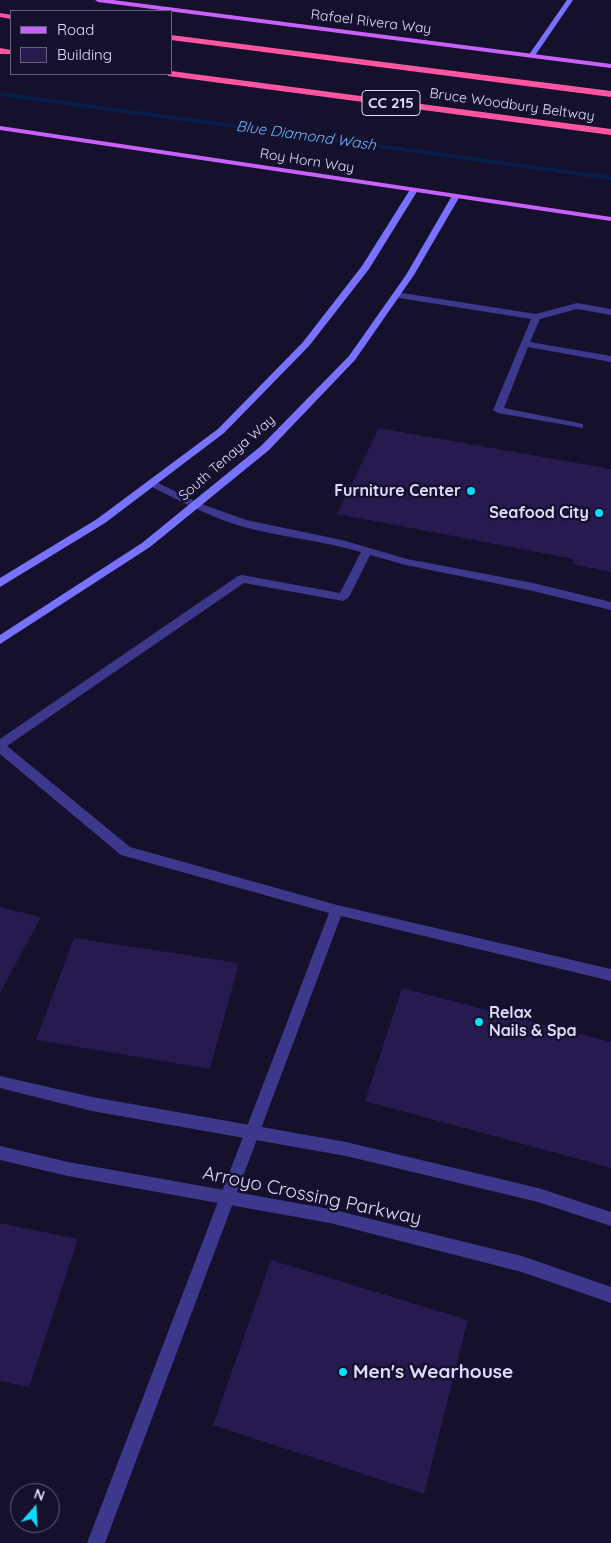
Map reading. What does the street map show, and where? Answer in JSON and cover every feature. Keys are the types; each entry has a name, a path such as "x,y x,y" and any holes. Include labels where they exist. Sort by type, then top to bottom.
{"highway":[{"name":"Bruce Woodbury Beltway","path":"172,37 611,94"},
{"name":"Bruce Woodbury Beltway","path":"172,74 611,132"}],"main road":[{"name":"Rafael Rivera Way","path":"98,0 611,66"},
{"name":"Roy Horn Way","path":"0,128 611,219"}],"street":[{"path":"532,56 570,0"},
{"name":"South Tenaya Way","path":"0,583 101,521 221,431 306,344 366,267 414,190"},
{"name":"South Tenaya Way","path":"0,640 146,545 265,448 346,365 410,275 456,196"},
{"path":"396,295 536,316 577,306 611,312"},
{"path":"536,316 498,410 580,426"},
{"path":"525,344 611,359"},
{"path":"152,483 195,505 243,523 342,543 406,562 533,587 611,606"},
{"path":"367,550 343,597 242,579 0,746 126,851 337,910 611,975"},
{"path":"96,1543 337,910"},
{"path":"0,1082 92,1104 346,1149 538,1195 611,1219"},
{"name":"Arroyo Crossing Parkway","path":"0,1153 68,1169 330,1216 522,1264 611,1295"}],"building":[{"name":"Furniture Center","path":"379,428 611,469 611,572 572,564 574,559 337,514"},
{"path":"0,907 41,917 0,993"},
{"path":"74,938 239,963 210,1069 36,1040"},
{"path":"402,988 611,1042 611,1168 365,1101"},
{"path":"0,1223 78,1239 29,1387 0,1381"},
{"name":"Men's Wearhouse","path":"271,1260 468,1320 424,1494 213,1425"}],"waterway":[{"name":"Blue Diamond Wash","path":"0,94 611,178"}],"place":[{"name":"Furniture Center","path":"471,491"},
{"name":"Seafood City","path":"599,513"},
{"name":"Relax Nails & Spa","path":"479,1022"},
{"name":"Men's Wearhouse","path":"343,1372"}]}
